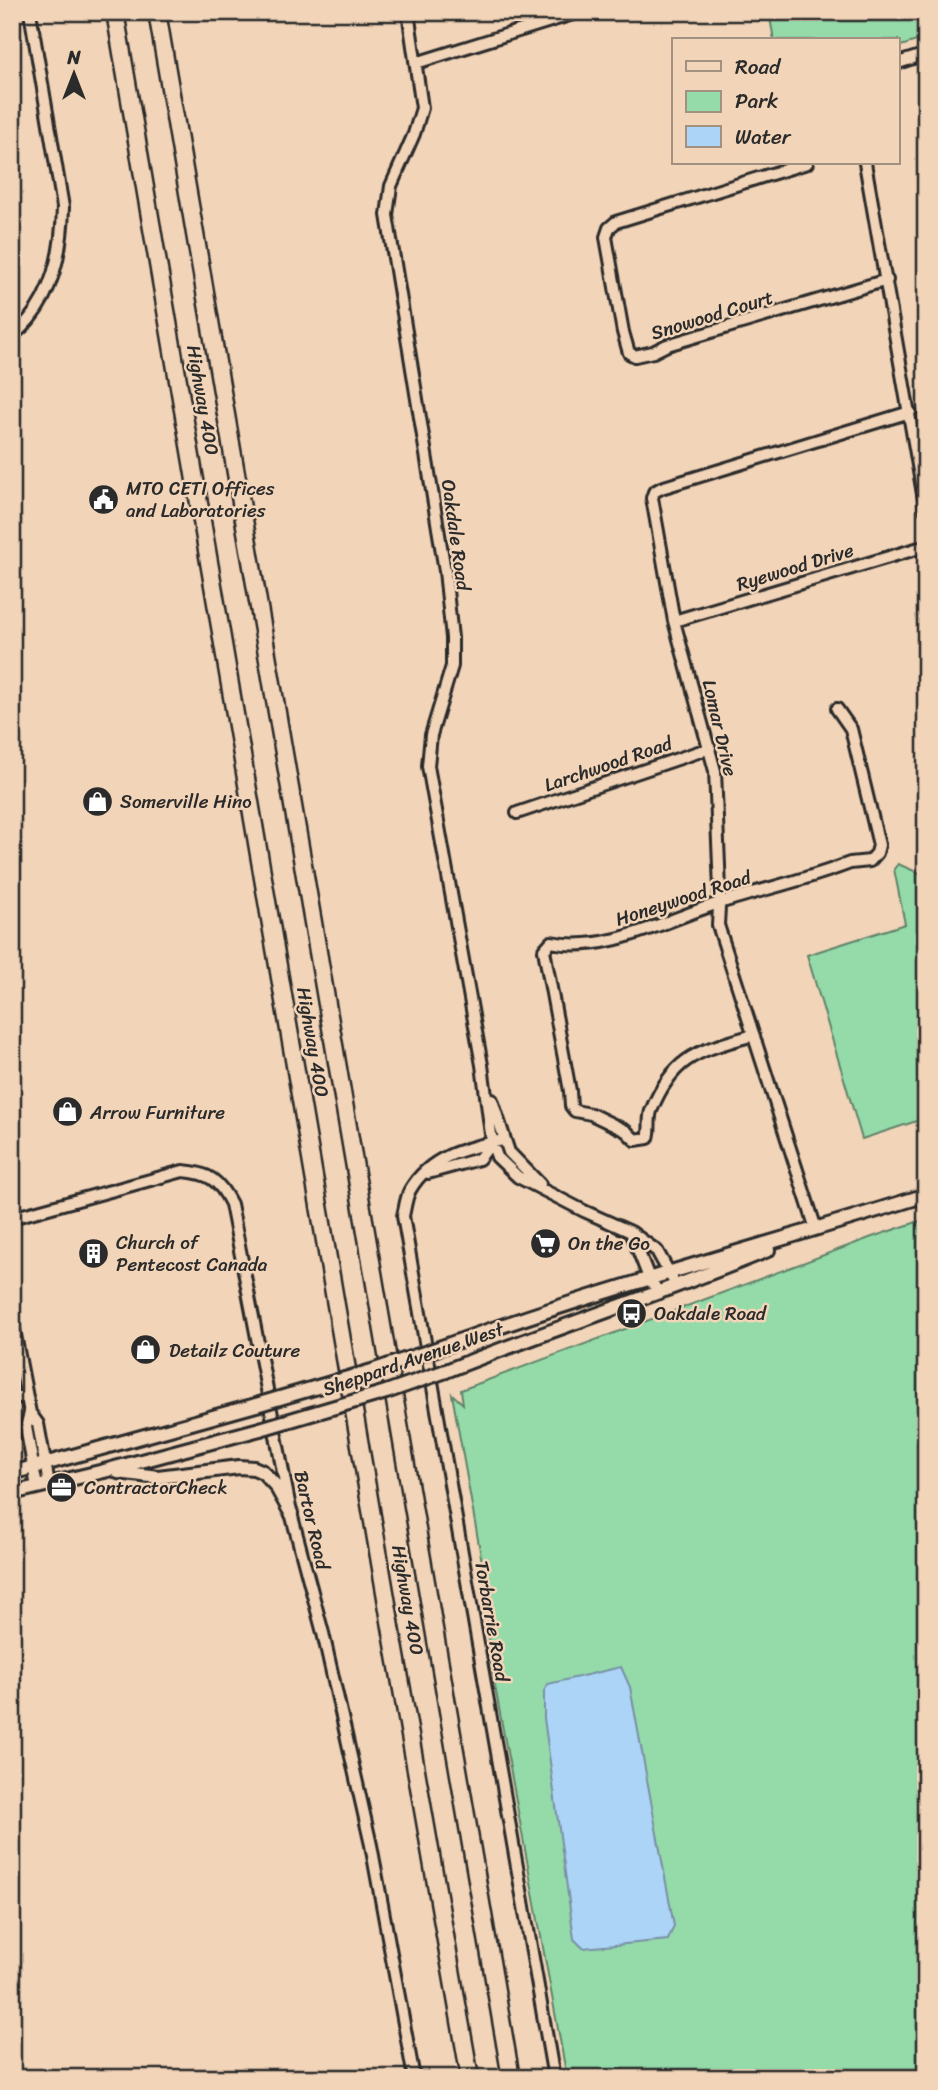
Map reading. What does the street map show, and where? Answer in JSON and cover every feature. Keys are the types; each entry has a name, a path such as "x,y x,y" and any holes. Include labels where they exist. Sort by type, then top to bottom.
{"highway":[{"name":"Highway 400","path":"115,12 470,2078"},
{"name":"Highway 400","path":"157,12 511,2078"}],"main road":[{"name":"Sheppard Avenue West","path":"12,1473 372,1371 524,1317 926,1195"},
{"name":"Sheppard Avenue West","path":"12,1493 260,1429 386,1392 675,1287 816,1229"},
{"path":"104,1471 158,1477 239,1467 254,1468 263,1472 276,1486 291,1513"}],"street":[{"path":"12,336 36,310 49,285 62,229 63,207 30,12"},
{"name":"Oakdale Road","path":"408,12 422,108 414,134 391,186 387,215 445,571 452,638 452,666 431,735 428,766 482,1065 498,1141 547,1192 631,1232 657,1251 670,1271 675,1287"},
{"path":"416,62 579,12"},
{"path":"900,62 926,54"},
{"name":"Snowood Court","path":"804,164 616,222 609,228 606,237 622,332 629,353 635,356 653,352 667,345 887,280"},
{"path":"865,164 926,511"},
{"name":"Lomar Drive","path":"816,1229 718,925 715,771 674,621 651,506 654,492 910,412"},
{"name":"Ryewood Drive","path":"674,621 926,546"},
{"name":"Honeywood Road","path":"753,1035 696,1052 686,1060 658,1096 649,1119 650,1133 646,1139 635,1140 626,1131 592,1114 575,1111 570,1106 570,1091 544,950 551,942 571,945 623,937 719,903 850,863 870,861 877,853 879,845 851,729 836,709"},
{"name":"Larchwood Road","path":"517,813 710,748"},
{"name":"Torbarrie Road","path":"498,1141 468,1147 443,1157 422,1174 409,1192 403,1216 554,2078"},
{"name":"Bartor Road","path":"12,1218 183,1171 201,1172 215,1180 224,1190 233,1215 291,1513 323,1633 371,1845 414,2078"},
{"path":"631,1232 649,1278 659,1293"},
{"path":"12,1319 30,1413 38,1424 46,1464 43,1486"},
{"path":"12,1399 26,1395"},
{"path":"30,1413 26,1427 32,1468 43,1486"}],"green space":[{"path":"769,12 926,12 926,38 900,46 900,38 774,38"},
{"path":"898,864 926,876 926,1118 862,1139 807,955 905,924 894,869"},
{"path":"926,1219 926,2078 567,2078 490,1659 487,1590 452,1394 463,1404 461,1390"}],"water":[{"path":"621,1667 630,1687 674,1926 668,1940 583,1948 574,1939 544,1718 544,1691 548,1684"}],"place":[{"name":"MTO CETI Offices and Laboratories","path":"103,499"},
{"name":"Somerville Hino","path":"97,801"},
{"name":"Arrow Furniture","path":"67,1112"},
{"name":"On the Go","path":"545,1243"},
{"name":"Church of Pentecost Canada","path":"93,1253"},
{"name":"Oakdale Road","path":"631,1313"},
{"name":"Detailz Couture","path":"146,1350"},
{"name":"ContractorCheck","path":"61,1487"}]}
